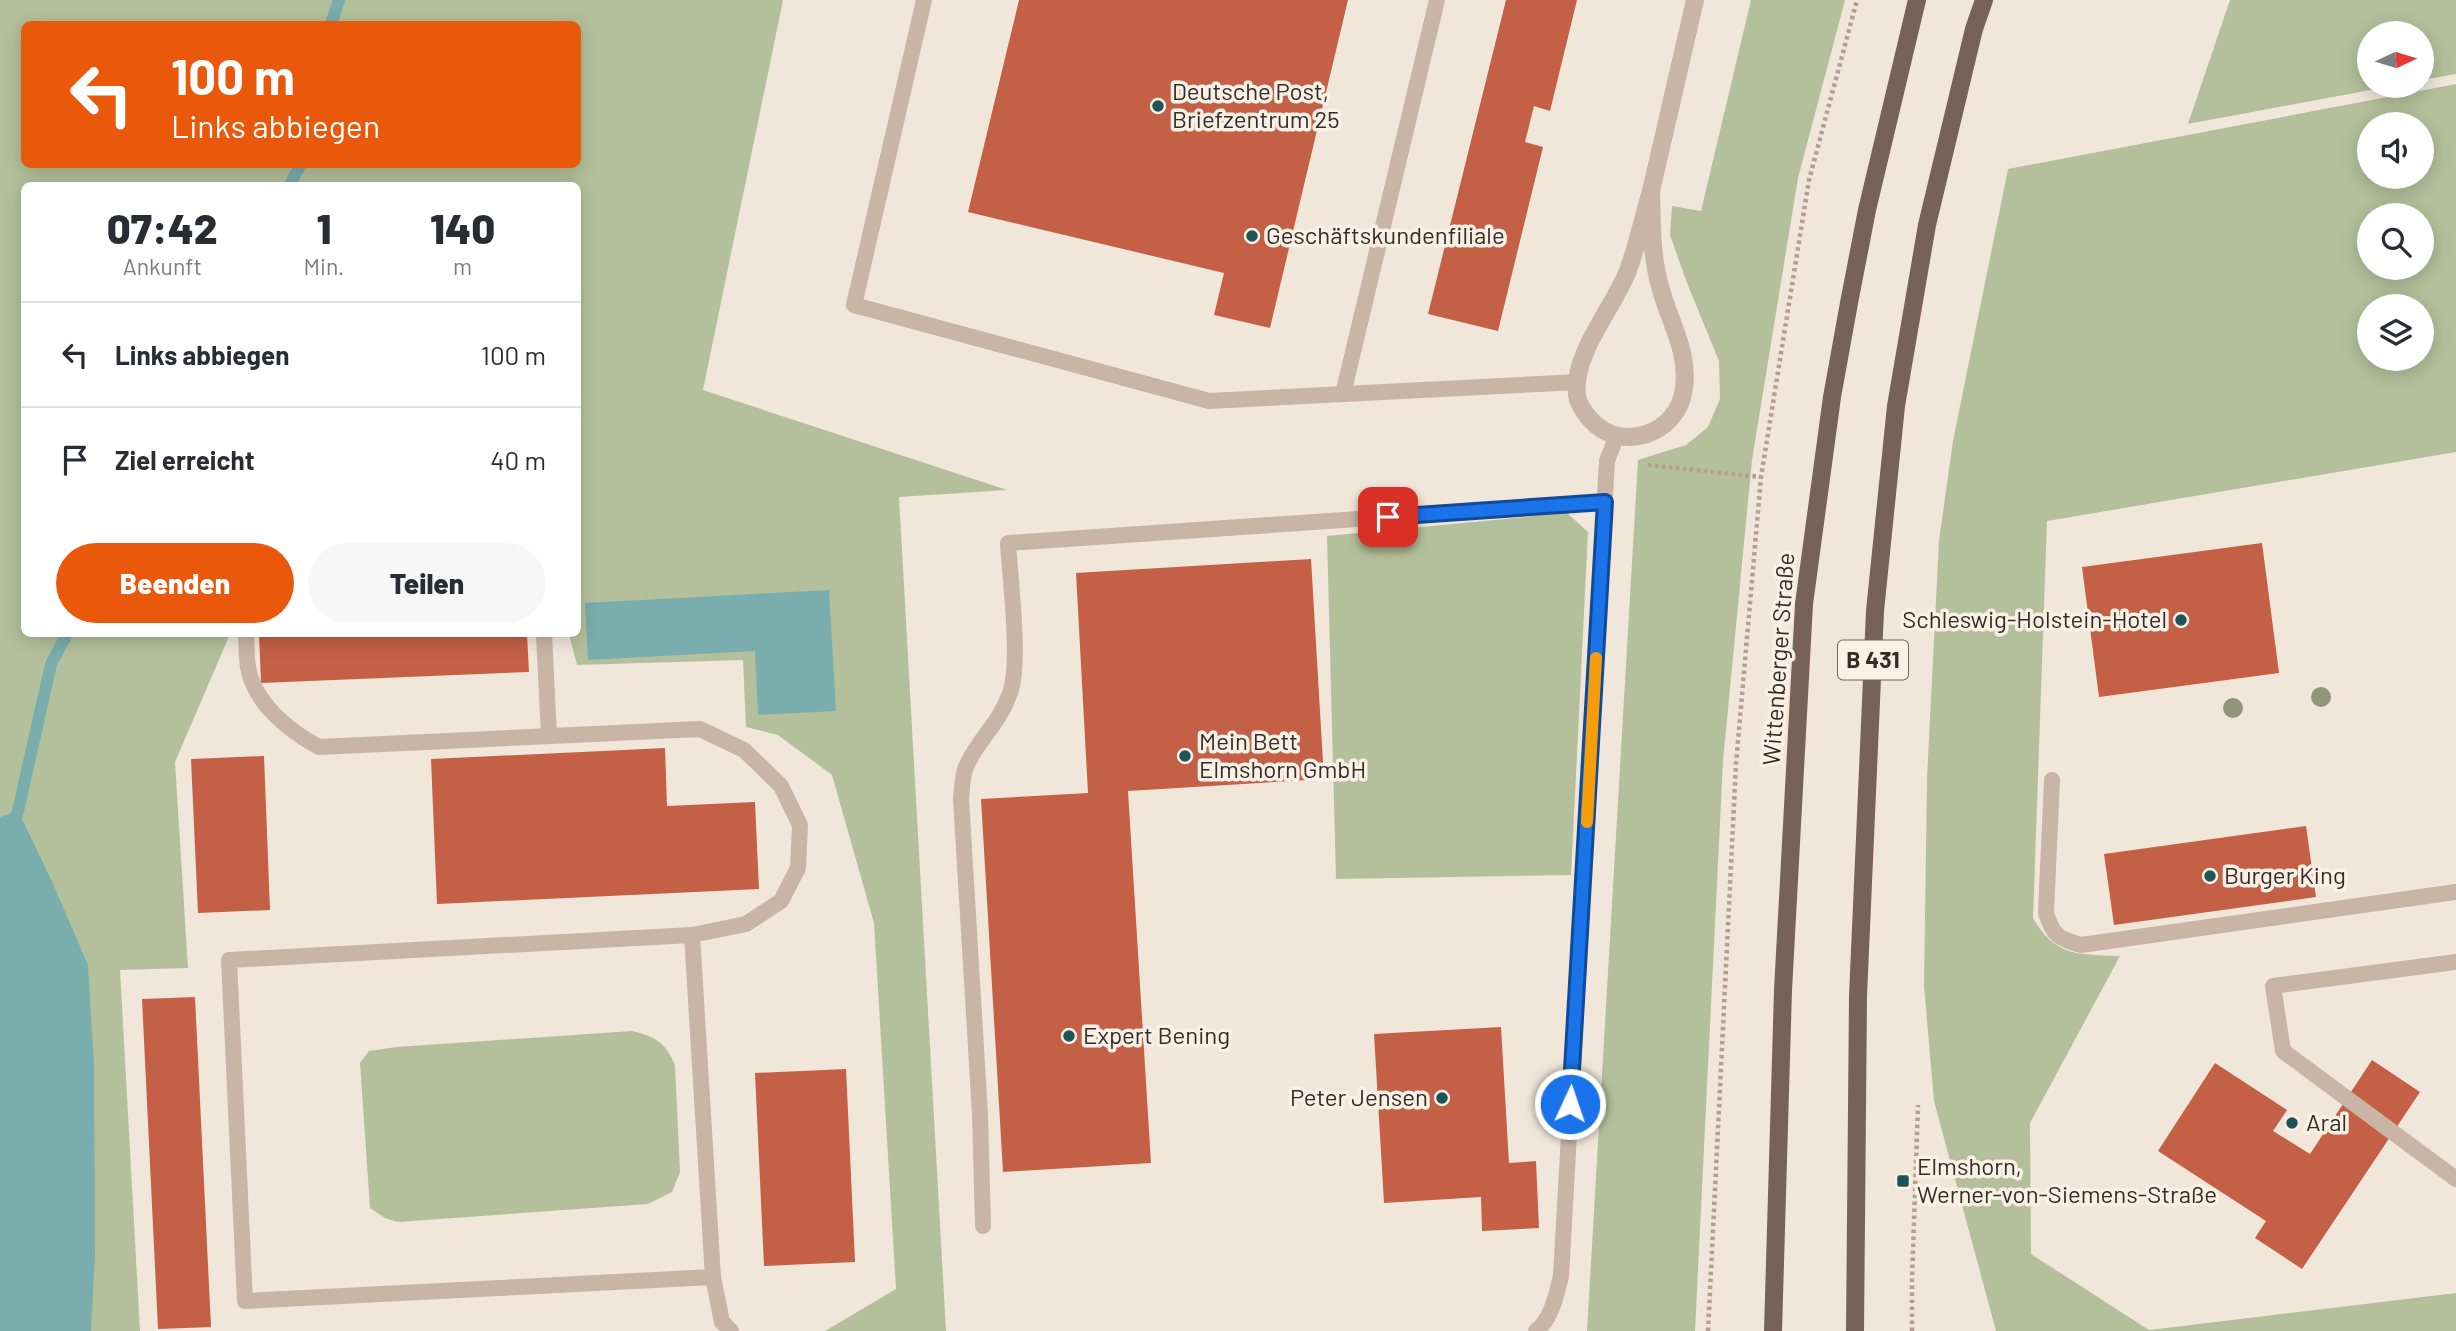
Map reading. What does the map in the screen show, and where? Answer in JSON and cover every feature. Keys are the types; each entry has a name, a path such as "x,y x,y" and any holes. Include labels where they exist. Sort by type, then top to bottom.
{"main road":[{"name":"Wittenberger Straße","path":"1773,1331 1783,990 1804,604 1832,397 1862,236 1917,0"},
{"name":"B 431","path":"1856,1331 1858,996 1875,611 1896,406 1927,225 1974,29 1984,0"}],"street":[{"path":"1651,191 1653,253 1659,285 1680,339 1685,360 1684,390 1679,411 1662,427 1648,434 1616,437 1594,423 1584,411 1577,395 1581,360 1627,273 1651,191 1695,0"}],"lane":[{"path":"924,0 854,305 1209,401 1578,382"},
{"path":"1343,394 1437,0"},
{"path":"1536,1331 1555,1302 1561,1276 1607,461 1616,437"},
{"path":"983,1226 980,1114 961,799 964,769 1000,717 1012,690 1014,655 1008,543 1605,502"},
{"path":"246,637 248,669 263,701 296,735 319,747 700,729 744,750 781,786 800,825 798,868 781,901 746,924 692,934 229,960 246,1301 713,1277"},
{"path":"544,637 549,736"},
{"path":"2052,780 2046,914 2050,928 2062,940 2081,944 2456,892"},
{"path":"692,934 713,1277 722,1322 731,1331"},
{"path":"2456,962 2273,986 2283,1051 2456,1178"}],"path":[{"path":"1708,1331 1736,764 1761,477 1809,180 1857,0"},
{"path":"1912,1331 1918,1105"}],"green space":[{"path":"0,0 783,0 703,390 1007,490 899,497 946,1331 825,1331 896,1289 874,923 832,775 778,735 746,727 743,660 577,665 570,637 581,637 581,182 21,182 21,637 229,637 175,762 188,968 120,970 140,1331 0,1331"},
{"path":"1751,0 1845,0 1798,178 1752,460 1723,761 1695,1331 1587,1331 1638,460 1686,445 1708,427 1720,399 1719,361 1670,235 1672,206 1701,211"},
{"path":"2230,0 2456,0 2456,74 2434,78 2434,21 2357,21 2357,93 2188,124"},
{"path":"2456,84 2456,452 2047,521 2033,918 2051,941 2060,947 2081,954 2120,956 2030,1123 2031,1254 2149,1330 2456,1293 2456,1331 1996,1331 1934,1101 1924,986 1927,778 1939,541 1953,441 2008,169 2382,98 2434,98 2434,88"},
{"path":"1567,513 1588,532 1571,875 1336,879 1327,536"},
{"path":"632,1031 659,1042 675,1065 680,1172 672,1192 648,1204 398,1222 385,1218 370,1208 360,1063 369,1051"}],"water":[{"path":"829,590 836,711 758,715 755,651 588,660 585,603"},
{"path":"18,811 88,965 94,1065 95,1254 91,1331 0,1331 0,817"}],"building":[{"name":"Deutsche Post, Briefzentrum 25","path":"1019,0 1348,0 1270,328 1214,315 1224,273 968,212"},
{"path":"1506,0 1577,0 1550,111 1534,106 1525,142 1543,147 1498,331 1428,314"},
{"name":"Schleswig-Holstein-Hotel","path":"2262,543 2279,673 2099,697 2082,567"},
{"path":"1311,559 1324,779 1128,791 1151,1163 1003,1172 981,799 1088,793 1076,573"},
{"path":"259,637 527,637 529,672 261,683"},
{"path":"665,748 667,806 755,802 759,889 437,904 431,759"},
{"path":"264,756 270,910 198,913 191,759"},
{"name":"Burger King","path":"2306,826 2316,897 2114,925 2104,854"},
{"path":"195,997 211,1327 158,1329 142,999"},
{"name":"Peter Jensen","path":"1501,1027 1509,1163 1536,1161 1539,1228 1482,1231 1481,1197 1384,1203 1374,1034"},
{"path":"2372,1060 2420,1092 2302,1269 2255,1238 2266,1221 2158,1151 2215,1063 2287,1110 2273,1131 2310,1154"},
{"path":"846,1069 855,1262 764,1266 755,1073"}],"waterway":[{"path":"332,21 339,0"},
{"path":"291,182 299,168"},
{"path":"0,857 18,811 51,664 65,637"}],"slow traffic":[{"path":"1587,822 1596,658"}],"place":[{"name":"Deutsche Post, Briefzentrum 25","path":"1158,106"},
{"name":"Geschäftskundenfiliale","path":"1252,236"},
{"name":"Schleswig-Holstein-Hotel","path":"2181,620"},
{"name":"Mein Bett Elmshorn GmbH","path":"1185,756"},
{"name":"Burger King","path":"2210,876"},
{"name":"Expert Bening","path":"1069,1036"},
{"name":"Peter Jensen","path":"1442,1098"},
{"name":"Aral","path":"2292,1123"},
{"name":"Elmshorn, Werner-von-Siemens-Straße","path":"1903,1181"}],"route":[{"path":"1388,517 1605,502 1570,1104"}]}
